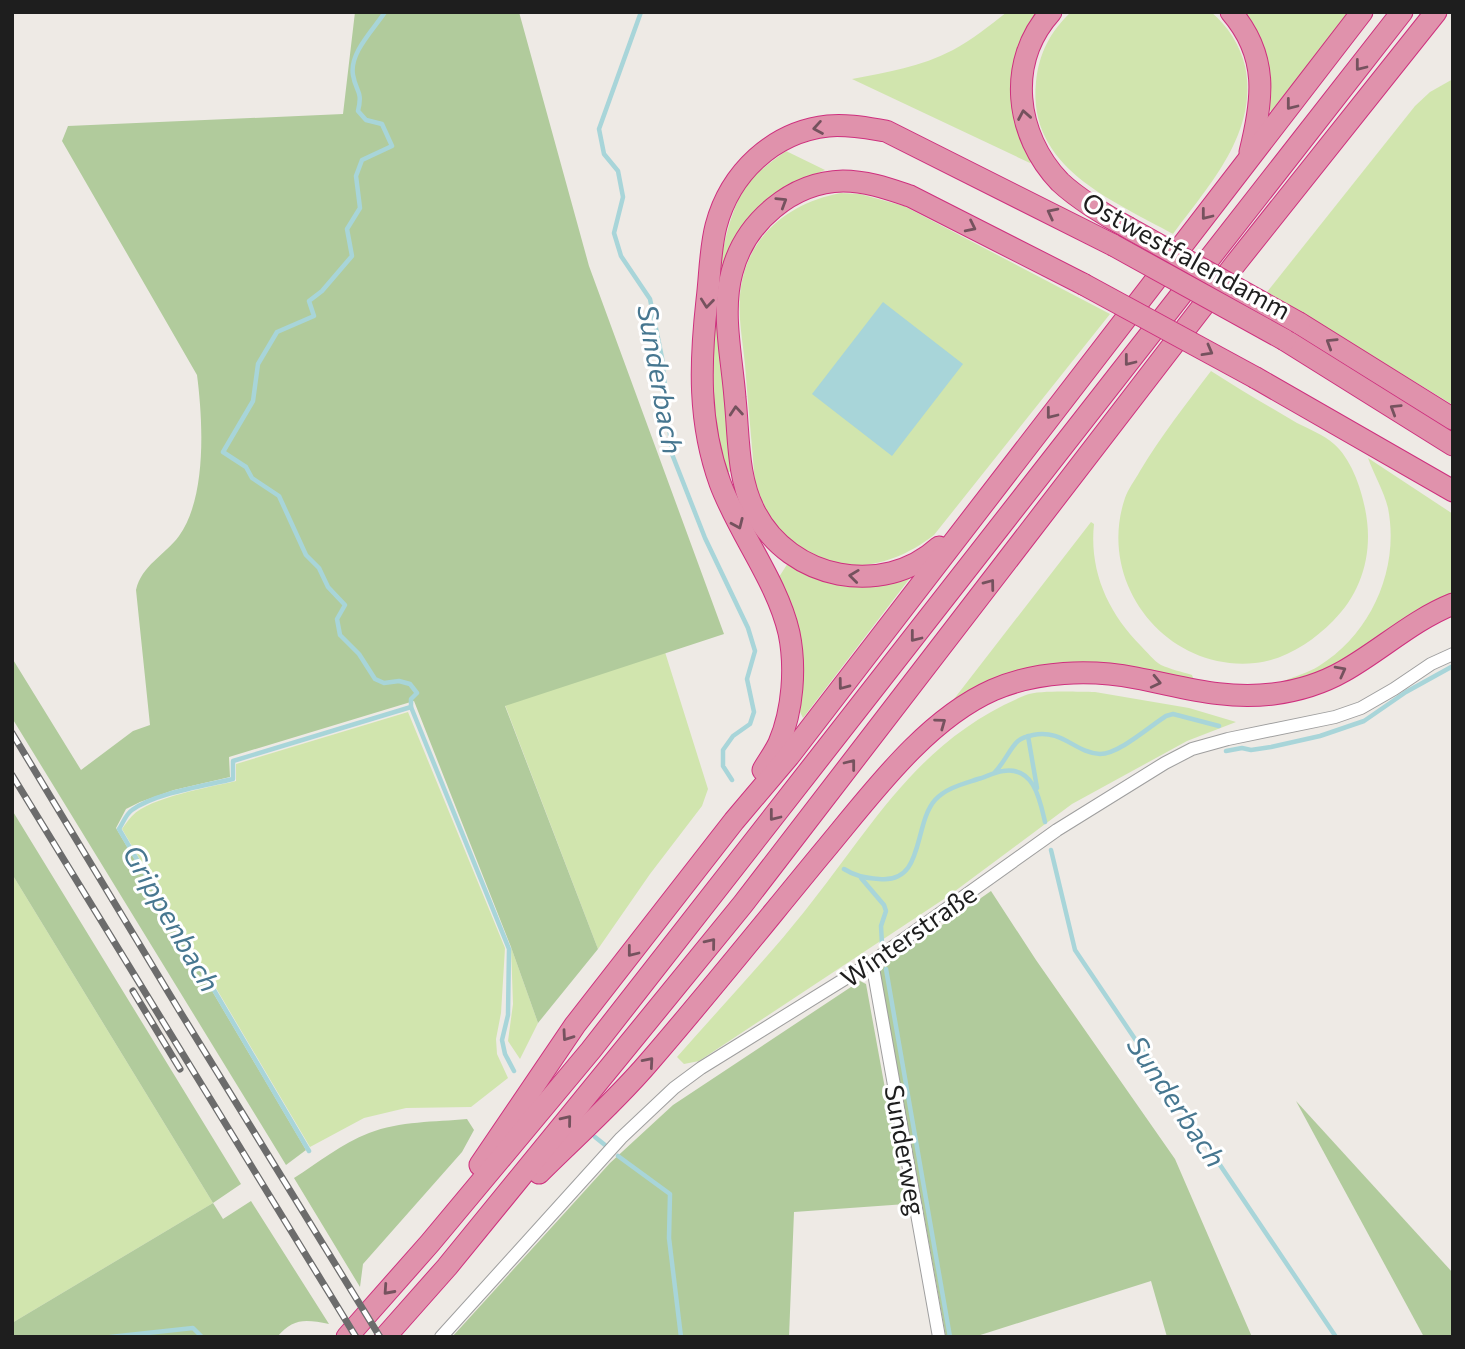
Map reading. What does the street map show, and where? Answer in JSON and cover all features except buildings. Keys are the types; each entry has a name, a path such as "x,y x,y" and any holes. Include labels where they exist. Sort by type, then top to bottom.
{"highway":[{"path":"1051,12 1030,44 1022,72 1024,119 1031,141 1041,158 1062,183 1127,227 1299,323 1453,419"},
{"path":"1231,12 1256,54 1261,82 1257,122 1248,161"},
{"path":"430,1243 466,1185 575,1025 734,821 789,756 1362,12"},
{"path":"347,1337 430,1243 591,1050 1402,12"},
{"path":"385,1337 447,1267 743,904 1236,263 1436,12"},
{"name":"Ostwestfalendamm","path":"734,821 779,743 789,708 792,668 789,634 781,608 735,518 720,482 707,435 701,389 703,338 716,226 727,198 742,172 772,145 799,132 829,126 886,131 1113,245 1285,340 1453,445"},
{"path":"974,514 929,556 912,567 887,575 865,577 837,574 802,562 766,531 743,485 728,319 732,272 738,253 751,231 777,204 819,184 843,181 884,187 910,197 1083,284 1256,378 1453,491"},
{"path":"447,1267 647,1065 860,808 930,730 966,704 1019,681 1058,674 1098,673 1135,677 1190,691 1233,697 1277,693 1320,682 1344,671 1429,615 1453,604"}],"street":[{"name":"Winterstraße","path":"441,1337 621,1138 701,1068 872,962 1057,830 1165,763 1192,749 1228,739 1306,725 1361,708 1431,664 1453,654"},
{"name":"Sunderweg","path":"872,962 939,1337"}],"green space":[{"path":"355,12 519,12 589,266 724,634 505,706 598,949 538,1023 511,947 414,701 229,757 230,777 174,790 126,809 116,828 306,1150 286,1165 12,718 12,658 81,770 133,731 150,725 136,590 148,567 179,536 188,520 199,480 201,414 197,375 62,141 68,126 343,114"},
{"path":"1007,12 1040,12 1022,43 1033,159 1030,163 852,79 904,68 941,56 967,42"},
{"path":"1071,12 1211,12 1237,43 1245,66 1247,90 1245,113 1238,135 1215,177 1173,234 1100,193 1078,177 1059,158 1045,137 1037,112 1038,71 1047,44 1057,27"},
{"path":"1242,12 1350,12 1271,111 1266,109"},
{"path":"1453,79 1453,405 1267,292 1415,106 1430,92"},
{"path":"786,151 825,170 787,187 759,206 739,232 722,271 731,471 727,473 715,421 712,389 714,311 723,252 729,224 738,200 749,182"},
{"path":"841,193 860,194 904,206 1110,314 934,535 894,558 853,566 832,563 813,556 794,544 777,527 762,501 755,484 740,313 744,275 750,256 760,240 772,226 803,205"},
{"path":"1211,371 1334,444 1349,462 1366,512 1366,560 1348,603 1333,621 1307,643 1277,658 1255,663 1223,662 1193,653 1167,637 1146,616 1130,590 1121,561 1119,530 1128,491 1165,433"},
{"path":"1368,458 1453,514 1453,595 1424,607 1395,624 1339,663 1285,683 1284,681 1319,666 1337,653 1367,618 1378,598 1390,554 1391,531 1388,508"},
{"path":"1091,522 1094,524 1093,541 1098,575 1119,620 1156,661 1192,675 1195,683 1137,669 954,699"},
{"path":"788,563 819,579 846,586 874,586 908,576 910,578 803,718 799,710 790,605 779,577"},
{"path":"665,652 708,789 702,806 598,949 505,705"},
{"path":"1095,692 1189,708 1236,722 1187,741 1072,804 947,897 699,1061 684,1064 677,1057 789,931 876,817 926,760 955,735 988,713 1026,695"},
{"path":"408,712 505,948 501,1013 496,1039 497,1054 508,1078 471,1107 406,1108 364,1118 310,1147 122,829 132,816 152,803 236,781 236,764"},
{"path":"12,810 241,1184 213,1203 12,874"},
{"path":"12,874 213,1203 12,1323"},
{"path":"991,891 1175,1159 1252,1337 1167,1337 1151,1281 974,1337 946,1337 880,972 885,965"},
{"path":"511,947 538,1023 520,1059 508,1041 513,1004"},
{"path":"860,981 866,984 906,1204 794,1212 789,1337 452,1337 610,1163 673,1105"},
{"path":"1296,1101 1453,1273 1453,1337 1424,1337"},
{"path":"467,1119 474,1130 462,1152 363,1264 360,1287 294,1178 369,1133 405,1124"},
{"path":"251,1201 329,1324 313,1321 294,1323 277,1337 12,1337 12,1323 213,1203 223,1219"}],"water":[{"path":"883,302 963,364 892,456 812,394"}],"waterway":[{"name":"Grippenbach","path":"385,12 358,50 353,75 359,95 358,111 366,120 382,124 392,146 362,160 356,176 360,208 347,229 352,256 322,291 309,301 314,316 277,332 258,364 253,401 223,452 246,467 252,478 279,496 306,555 319,568 328,587 345,605 337,619 340,635 359,654 375,679 384,683 399,681 410,684 417,693 411,699 411,707 509,949 508,1015 502,1040 505,1054 514,1071"},
{"name":"Sunderbach","path":"641,12 599,129 604,154 618,171 623,197 614,233 621,256 650,299 662,358 672,454 705,538 748,628 755,651 747,679 754,712 750,724 733,736 723,750 723,766 732,780"},
{"path":"1226,751 1271,747 1320,736 1364,721 1406,692 1453,666"},
{"name":"Grippenbach","path":"309,1151 119,829 126,816 142,804 181,791 233,779 233,761 411,707"},
{"path":"995,772 1018,741 1033,735 1053,735 1083,750 1100,754 1125,745 1166,716 1173,714 1219,726"},
{"path":"1028,736 1037,788"},
{"name":"Sunderbach","path":"844,869 860,876 879,879 894,878 904,872 911,863 923,824 935,800 955,787 1000,772 1014,771 1029,779 1038,795 1045,822"},
{"name":"Sunderbach","path":"1051,850 1075,950 1336,1337"},
{"name":"Sunderbach","path":"861,878 886,911 881,926 882,944"},
{"name":"Sunderbach","path":"886,969 950,1337"},
{"path":"595,1137 605,1145"},
{"name":"Grippenbach","path":"618,1156 670,1194 669,1238 681,1337"},
{"path":"110,1337 193,1328 202,1337"}],"railway":[{"path":"12,733 380,1337"},
{"path":"12,775 356,1337"},
{"path":"133,991 180,1069"}]}
